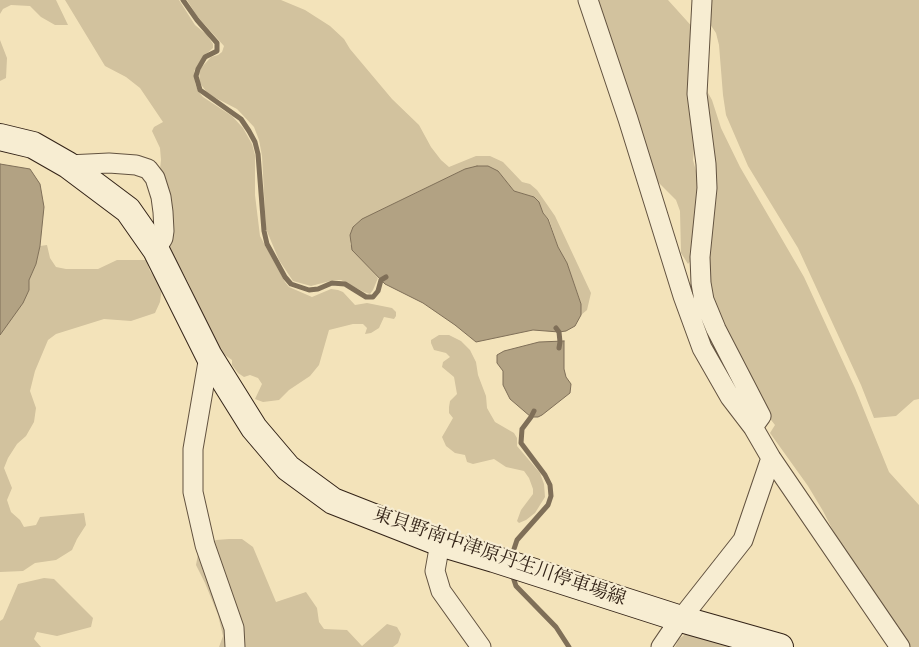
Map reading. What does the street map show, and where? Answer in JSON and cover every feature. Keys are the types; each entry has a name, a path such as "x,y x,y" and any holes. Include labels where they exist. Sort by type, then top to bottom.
{"main road":[{"name":"東貝野南中津原丹生川停車場線","path":"0,137 32,146 68,165 128,210 156,250 209,356 254,428 288,468 333,501 440,543 780,647"}],"street":[{"path":"588,0 628,119 683,296 702,348 730,397 753,427 771,458 900,647"},
{"path":"702,0 697,94 706,164 707,188 700,258 701,282 704,300 716,329 761,416 753,427"},
{"path":"68,165 109,163 136,165 148,169 157,184 163,212 163,238 156,250"},
{"path":"209,356 193,449 192,492 206,545 234,628 235,647"},
{"path":"662,647 681,618 742,540 771,458"},
{"path":"440,543 435,571 441,591 481,647"}],"shaded area":[{"path":"0,0 56,0 68,25 55,25 41,17 30,6 11,5 3,9 0,14"},
{"path":"65,0 179,0 195,25 207,35 213,44 213,48 204,56 194,71 198,91 203,97 232,116 243,128 252,144 255,155 255,195 260,236 285,282 289,287 312,297 331,289 343,292 355,305 367,303 392,308 396,312 394,319 384,317 379,328 371,333 365,334 367,328 363,324 353,324 329,330 319,365 310,376 289,390 279,400 263,402 255,399 262,384 258,378 250,375 244,377 238,373 232,365 232,360 219,351 188,282 169,247 160,169 160,148 152,131 154,127 163,122 140,88 126,77 105,66"},
{"path":"187,0 281,0 305,10 330,26 344,39 350,49 392,99 419,125 431,147 449,167 476,156 490,156 503,162 522,182 530,184 537,190 555,216 591,293 587,310 581,315 581,303 567,263 558,247 549,219 543,213 539,202 534,197 514,191 498,171 465,169 362,219 353,227 350,244 378,278 370,294 341,280 311,286 293,281 279,260 266,229 262,156 254,127 237,109 208,94 200,83 199,71 211,57 222,52 224,46 197,16"},
{"path":"597,0 668,0 696,31 689,106 697,140 693,160 699,182 693,258 688,264 681,253 680,211 676,200 655,179"},
{"path":"705,0 919,0 919,399 914,400 896,416 874,418 861,385 798,248 748,166 726,115 719,45 716,33 706,18"},
{"path":"0,40 7,58 6,78 0,81"},
{"path":"707,91 721,128 740,167 804,277 855,388 889,472 919,505 919,647 910,647 842,548 808,486 770,433 775,425 764,411 710,303 705,98"},
{"path":"0,164 30,169 40,184 44,207 40,246 36,264 29,280 29,290 23,303 0,335"},
{"path":"488,166 498,171 514,191 534,197 539,202 543,213 548,219 558,247 567,263 581,304 581,315 575,326 566,331 533,330 476,342 423,303 385,284 352,250 350,235 353,227 362,219 465,169"},
{"path":"47,245 50,258 56,267 66,269 98,269 117,260 146,260 150,271 162,288 160,302 155,313 131,321 104,319 56,334 48,340 35,371 30,391 36,408 34,422 26,436 17,444 4,468 12,488 7,500 11,512 20,520 24,527 36,525 40,517 84,513 86,525 72,550 56,560 35,563 23,571 0,572 0,335 29,291 29,280 36,264 40,246"},
{"path":"439,335 449,335 461,341 470,350 476,362 478,375 486,396 487,408 495,422 514,433 517,438 517,446 540,473 544,484 545,497 535,513 526,520 519,523 517,521 521,510 533,494 529,478 524,471 506,467 494,459 473,464 467,462 465,455 455,453 446,446 442,437 453,418 449,413 450,401 457,394 454,377 442,367 443,362 450,357 446,353 434,350 431,343 431,340"},
{"path":"564,341 564,369 566,377 571,384 570,393 542,415 531,417 510,399 503,385 503,371 497,363 497,355 504,351 539,342"},
{"path":"242,539 253,547 276,602 306,592 317,608 319,622 324,629 347,630 362,646 387,624 397,627 401,634 398,643 393,647 219,647 223,636 218,615 196,565 198,554 216,540"},
{"path":"44,578 54,579 93,618 91,627 57,636 37,632 34,639 41,647 0,647 0,621 3,619 18,584"},
{"path":"688,632 737,647 675,647 679,639"}],"waterway":[{"path":"183,0 217,43 217,51 205,57 198,69 196,76 200,90 241,119 255,142 258,154 264,231 267,244 285,277 291,284 309,290 318,289 332,283 345,284 366,297 373,297 378,291 381,280 386,277"},
{"path":"556,328 559,332 559,348"},
{"path":"511,558 517,540 548,505 551,496 550,485 545,475 521,443 522,429 534,411"},
{"path":"512,574 516,586 556,627 569,647"}]}
